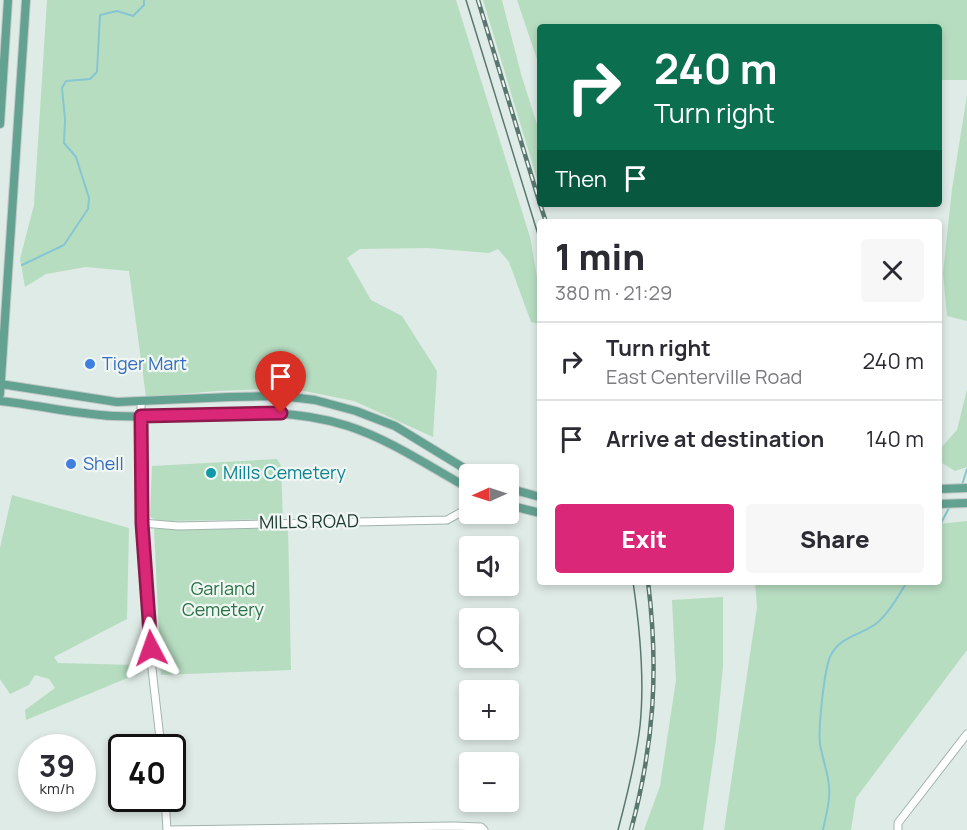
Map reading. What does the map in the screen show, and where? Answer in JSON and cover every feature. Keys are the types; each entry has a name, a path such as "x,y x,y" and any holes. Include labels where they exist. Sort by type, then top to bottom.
{"main road":[{"path":"0,124 8,0"},
{"path":"0,394 26,0"},
{"path":"0,384 102,400 141,402 282,396 315,400 356,411 395,426 459,466"},
{"path":"0,401 113,416 281,413 311,417 349,426 386,442 459,483"},
{"path":"942,489 967,488"},
{"path":"519,491 537,496"},
{"path":"942,504 967,503"},
{"path":"519,508 537,512"}],"street":[{"path":"141,402 142,523 152,669 160,734"},
{"name":"MILLS ROAD","path":"142,523 178,526 447,520 459,513"},
{"path":"898,830 898,823 967,735"},
{"path":"166,812 168,830 454,826 482,829"}],"green space":[{"path":"47,0 456,0 530,237 537,277 537,323 531,322 509,262 498,249 489,253 428,248 360,249 347,258 371,300 402,316 437,371 433,437 354,401 289,388 146,397 129,271 86,267 46,274 25,287 20,259 34,205"},
{"path":"483,0 502,0 537,125 537,179"},
{"path":"517,0 967,0 967,80 942,80 942,24 537,24 537,59"},
{"path":"967,95 967,321 947,316 943,273 952,189"},
{"path":"967,389 967,467 955,471 942,463 942,447 957,430"},
{"path":"277,459 281,466 283,519 169,521 150,517 152,466"},
{"path":"12,495 129,528 127,619 54,657 58,663 136,665 137,674 26,720 25,710 55,688 49,679 35,675 29,685 10,694 0,679 0,548"},
{"path":"967,521 967,650 856,798 851,830 724,830 757,607 755,585 942,585 942,524"},
{"name":"Garland Cemetery","path":"288,526 291,670 161,675 154,529"},
{"path":"723,597 723,666 716,739 703,830 644,830 660,786 676,680 672,600"}],"waterway":[{"path":"22,265 64,245 88,209 89,198 76,157 64,143 65,119 62,88 66,81 90,79 97,72 100,15 117,11 133,16 144,5 144,0"},
{"path":"962,485 967,469"},
{"path":"942,521 950,506"},
{"path":"823,830 829,791 820,744 820,726 830,657 845,640 882,619 905,585"}],"tram line":[{"path":"466,0 537,231"},
{"path":"618,830 634,765 641,708 641,654 633,585"}],"railway":[{"path":"478,0 537,194"},
{"path":"541,207 545,219"},
{"path":"631,830 645,767 652,707 654,676 648,585"}],"place":[{"name":"Tiger Mart","path":"90,364"},
{"name":"Shell","path":"71,464"},
{"name":"Mills Cemetery","path":"211,473"}],"route":[{"path":"151,648 142,523 141,416 281,413"}]}
